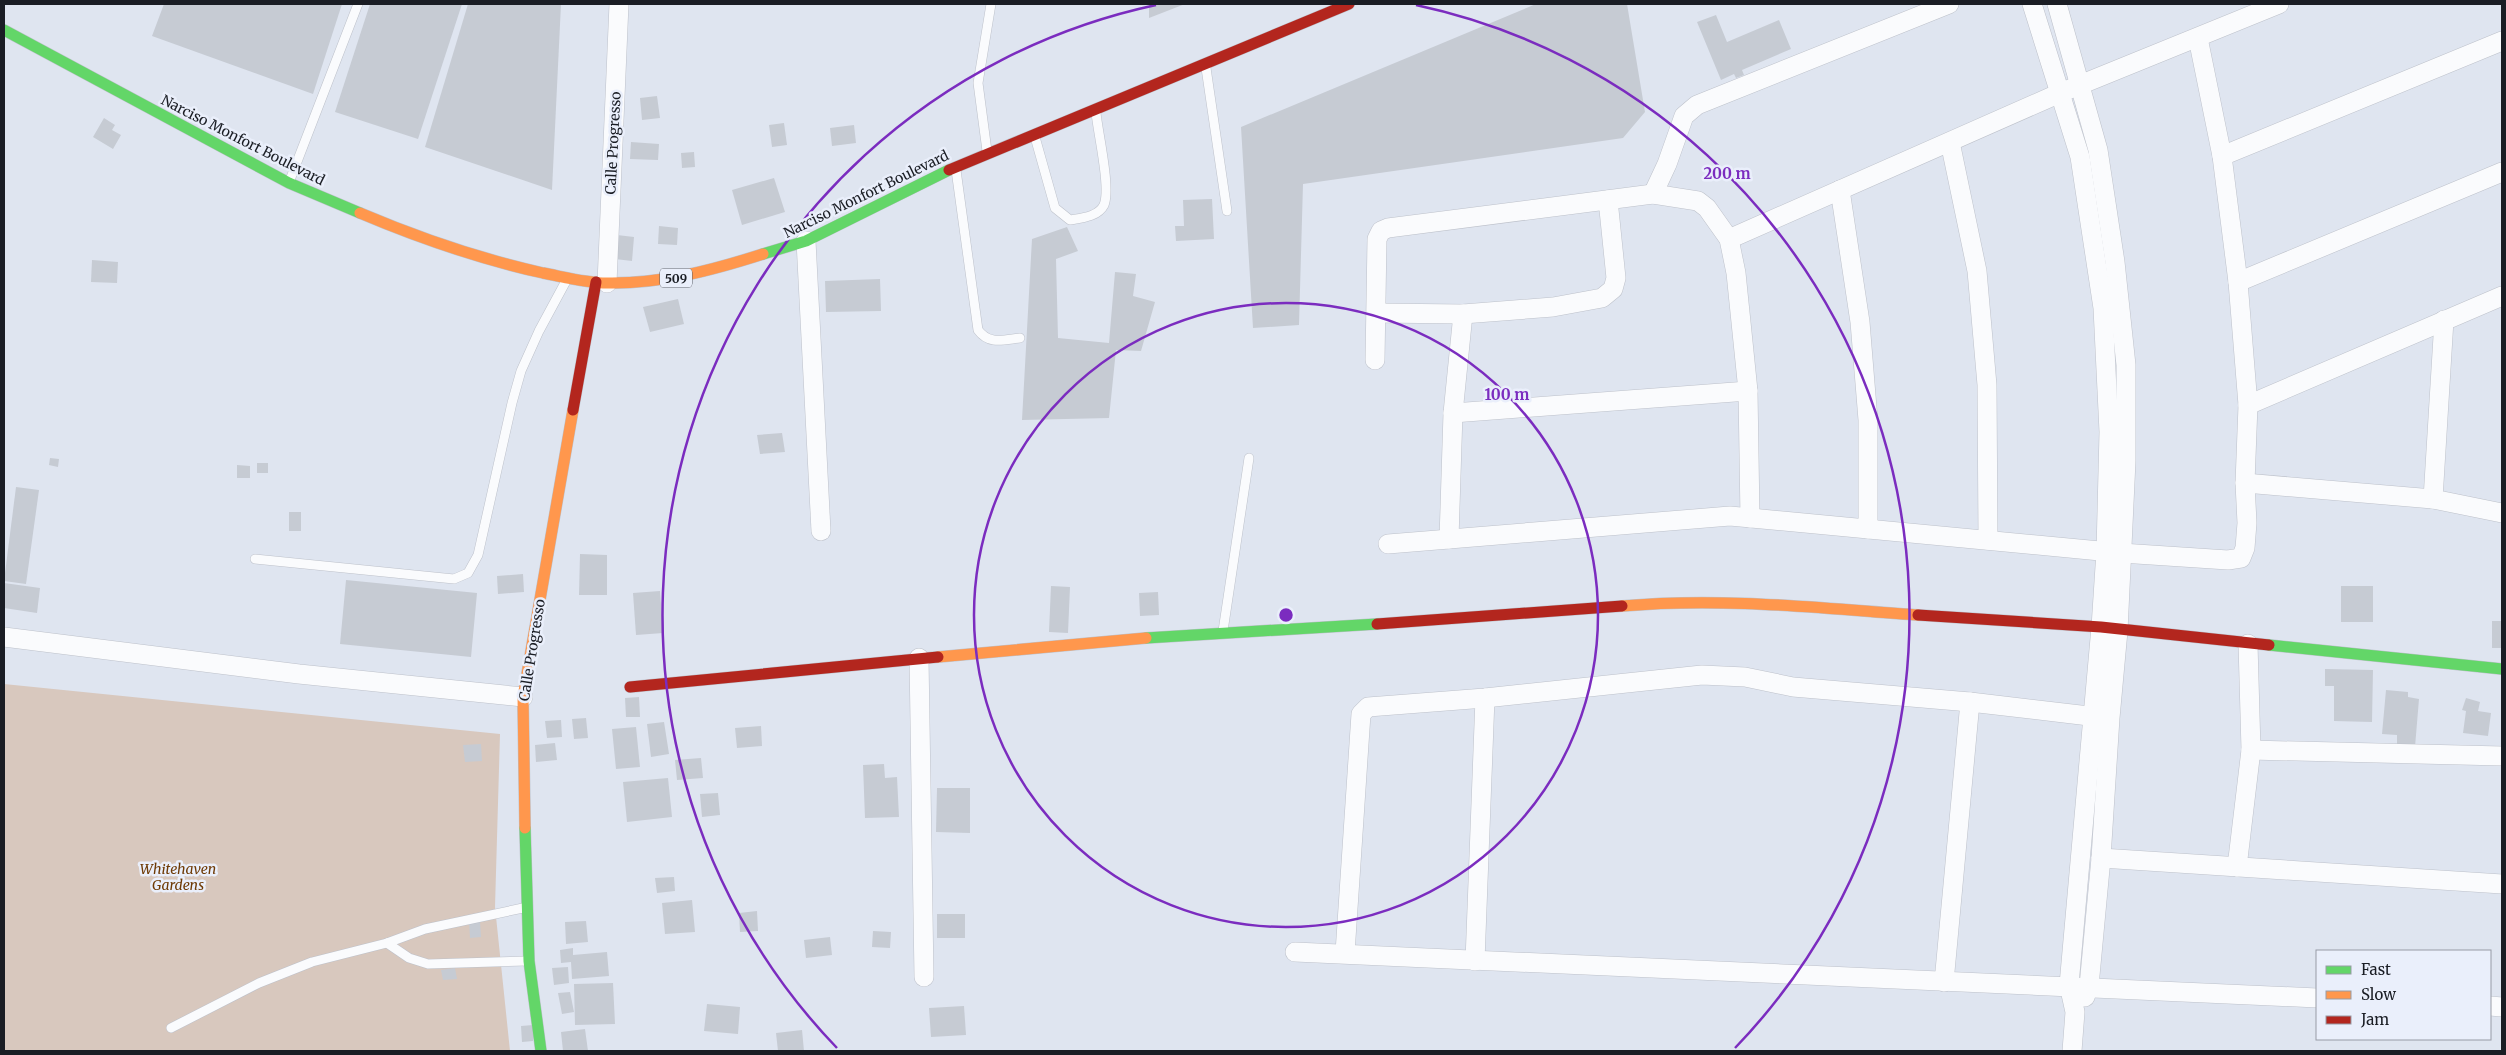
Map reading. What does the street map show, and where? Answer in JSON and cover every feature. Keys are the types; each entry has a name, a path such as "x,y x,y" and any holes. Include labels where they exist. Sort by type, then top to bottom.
{"main road":[{"name":"Narciso Monfort Boulevard","path":"4,30 289,183 388,225 498,263 567,278 602,282 679,277 709,271 806,241 956,167 1206,65 1349,4"},
{"name":"Calle Progresso","path":"541,1051 529,960 526,907 523,697 602,282"},
{"path":"630,687 1107,640 1502,616 1676,601 1748,603 2110,629 2248,644 2375,654 2502,669"}],"street":[{"name":"Calle Progresso","path":"602,282 619,4"},
{"path":"1653,194 1667,164 1684,116 1697,105 1949,4"},
{"path":"2032,4 2080,157 2103,308 2114,552"},
{"path":"2057,4 2098,150 2115,262 2126,365 2126,461 2114,552 2110,629 2102,717 2069,985 2075,1012 2072,1051"},
{"path":"1729,239 2060,93 2279,4"},
{"path":"1388,544 1730,516 2114,552 2228,560 2240,558 2245,548 2247,523 2245,483 2248,405 2238,282 2222,156 2198,38"},
{"path":"2222,156 2502,41"},
{"path":"1950,142 1977,271 1987,386 1988,540"},
{"path":"2238,282 2502,172"},
{"path":"1840,190 1860,322 1868,420 1868,529"},
{"path":"1375,360 1378,313 1377,239 1381,231 1388,228 1653,194 1698,201 1707,208 1729,239 1736,273 1748,391 1750,518"},
{"path":"1378,313 1463,314 1553,307 1602,298 1613,289 1616,278 1608,200"},
{"path":"806,241 820,530"},
{"path":"2248,405 2502,296"},
{"path":"1449,539 1453,413 1463,314"},
{"path":"2432,499 2444,320"},
{"path":"1453,413 1748,391"},
{"path":"2245,483 2432,499 2502,513"},
{"path":"4,637 299,674 523,697"},
{"path":"2236,867 2251,750 2248,644"},
{"path":"919,658 924,977"},
{"path":"1345,953 1361,714 1368,707 1485,698 1702,675 1745,677 1793,687 1970,702 2102,717"},
{"path":"1475,960 1485,698"},
{"path":"1944,982 1970,702"},
{"path":"2075,1012 2084,999 2089,986 2101,858 2102,717"},
{"path":"2251,750 2502,756"},
{"path":"2101,858 2502,884"},
{"path":"1295,952 1944,982 2069,985 2316,998"}],"lane":[{"path":"289,183 358,4"},
{"path":"988,154 978,83 991,4"},
{"path":"1206,65 1227,211"},
{"path":"1034,135 1055,208 1070,220 1089,217 1103,206 1107,192 1095,110"},
{"path":"956,167 978,330 983,337 991,341 1020,338"},
{"path":"255,559 454,579 468,573 478,555 512,403 522,371 539,331 567,278"},
{"path":"1223,634 1249,458"},
{"path":"171,1028 259,983 312,962 387,943 407,933 425,928 526,907"},
{"path":"387,943 409,958 428,964 529,960"}],"green space":[{"name":"Whitehaven Gardens","path":"4,684 500,734 495,907 510,1051 4,1051"}],"building":[{"path":"164,4 342,4 313,94 152,36"},
{"path":"370,4 462,4 418,139 335,112"},
{"path":"468,4 561,4 552,190 425,147"},
{"path":"1149,4 1185,4 1149,18"},
{"path":"1536,4 1627,4 1645,112 1623,138 1303,184 1299,325 1253,328 1241,127"},
{"path":"1716,15 1727,42 1779,20 1791,49 1742,70 1744,75 1736,78 1734,74 1721,80 1697,22"},
{"path":"657,96 660,118 642,120 640,98"},
{"path":"104,118 115,125 112,130 121,135 113,149 93,137"},
{"path":"784,123 787,145 772,147 769,125"},
{"path":"854,125 856,143 832,146 830,128"},
{"path":"631,142 659,144 658,160 630,159"},
{"path":"694,152 695,167 682,168 681,153"},
{"path":"774,178 785,212 742,225 732,190"},
{"path":"1212,199 1214,239 1176,241 1175,226 1184,226 1183,200"},
{"path":"659,226 678,228 677,245 658,244"},
{"path":"1067,227 1078,251 1056,259 1058,338 1109,343 1115,272 1136,274 1133,296 1155,302 1141,351 1116,350 1109,418 1022,420 1032,239"},
{"path":"617,235 634,237 632,261 615,259"},
{"path":"92,260 118,262 117,283 91,282"},
{"path":"880,279 881,311 826,312 825,281"},
{"path":"678,299 684,324 650,332 643,307"},
{"path":"782,433 785,452 760,454 757,435"},
{"path":"50,458 59,459 58,467 49,465"},
{"path":"257,463 268,463 268,473 257,473"},
{"path":"237,465 250,466 250,478 237,478"},
{"path":"16,487 39,490 26,584 4,581"},
{"path":"289,512 301,512 301,531 289,531"},
{"path":"580,554 607,555 607,595 579,595"},
{"path":"523,574 524,592 498,594 497,576"},
{"path":"346,580 477,593 471,657 340,644"},
{"path":"4,583 40,588 37,613 4,608"},
{"path":"1051,586 1070,587 1068,633 1049,632"},
{"path":"2341,586 2373,586 2373,622 2341,622"},
{"path":"660,591 663,633 636,635 633,593"},
{"path":"1158,592 1159,615 1140,616 1139,593"},
{"path":"2492,621 2502,621 2502,648 2492,648"},
{"path":"2325,669 2373,670 2372,722 2334,721 2334,686 2325,686"},
{"path":"2386,690 2408,692 2408,697 2419,699 2415,747 2397,745 2397,735 2382,734"},
{"path":"639,697 640,717 626,717 625,698"},
{"path":"2466,698 2480,702 2478,711 2491,713 2488,736 2463,733 2466,711 2462,710"},
{"path":"586,718 588,738 574,739 572,719"},
{"path":"561,720 562,737 547,738 545,721"},
{"path":"664,722 669,754 651,757 647,724"},
{"path":"761,726 762,746 737,748 735,728"},
{"path":"636,727 640,767 616,769 612,729"},
{"path":"555,743 557,760 536,762 535,745"},
{"path":"481,744 482,761 465,762 463,745"},
{"path":"701,758 703,778 677,780 675,760"},
{"path":"884,764 885,778 897,777 899,817 865,818 863,765"},
{"path":"668,778 672,817 627,822 623,782"},
{"path":"937,788 970,788 970,833 936,832"},
{"path":"718,793 720,815 702,817 700,794"},
{"path":"674,877 675,891 657,893 655,878"},
{"path":"692,900 695,932 665,934 662,903"},
{"path":"757,911 758,931 740,932 739,913"},
{"path":"937,914 965,914 965,938 937,938"},
{"path":"480,921 481,937 470,938 469,922"},
{"path":"586,921 588,942 566,944 565,922"},
{"path":"873,931 891,932 890,948 872,947"},
{"path":"830,937 832,955 806,958 804,940"},
{"path":"573,948 573,955 607,952 609,976 572,979 571,962 561,963 560,950"},
{"path":"568,967 569,983 554,985 552,968"},
{"path":"455,968 457,979 443,980 441,970"},
{"path":"613,983 615,1024 575,1025 574,984"},
{"path":"570,992 574,1012 562,1014 558,993"},
{"path":"707,1004 740,1007 738,1034 704,1031"},
{"path":"964,1006 966,1035 931,1037 929,1008"},
{"path":"533,1025 533,1041 522,1042 521,1026"},
{"path":"585,1029 588,1051 563,1051 561,1032"},
{"path":"802,1030 804,1051 778,1051 776,1033"}],"traffic: fast":[{"path":"4,30 289,183 360,213"},
{"path":"763,254 806,241 949,170"},
{"path":"1146,638 1377,624"},
{"path":"2269,645 2502,669"},
{"path":"525,828 529,961 541,1051"}],"traffic: slow":[{"path":"360,213 427,239 473,254 543,273 591,282 627,283 686,275 763,254"},
{"path":"525,828 523,697 573,410"},
{"path":"1622,606 1733,603 1918,615"},
{"path":"938,657 1146,638"}],"traffic: jam":[{"path":"949,170 1349,4"},
{"path":"573,410 596,282"},
{"path":"1377,624 1622,606"},
{"path":"1918,615 2101,627 2269,645"},
{"path":"630,687 938,657"}]}
